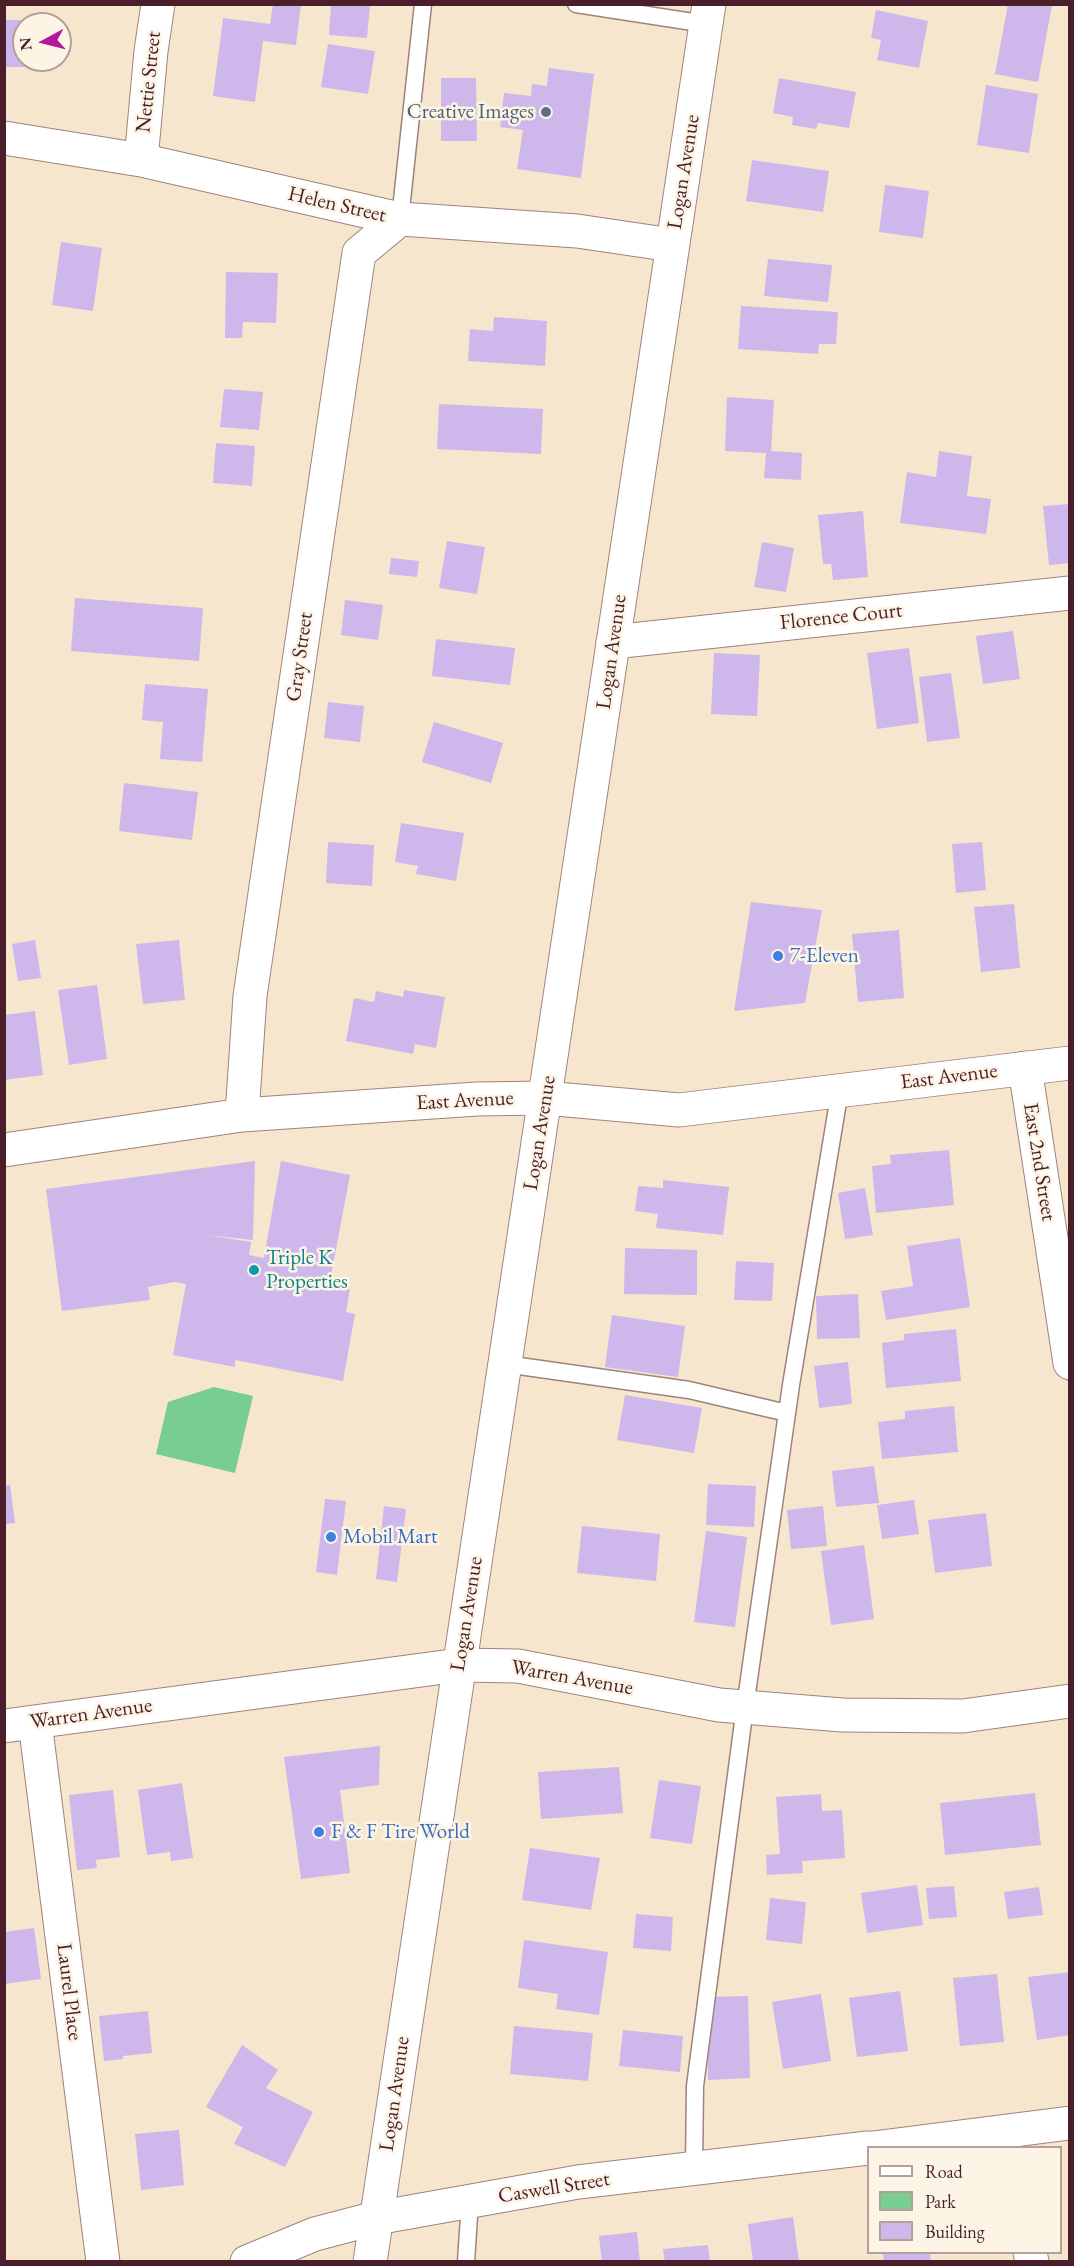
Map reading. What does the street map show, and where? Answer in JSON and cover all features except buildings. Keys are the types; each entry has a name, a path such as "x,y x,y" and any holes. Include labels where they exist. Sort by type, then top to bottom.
{"street":[{"name":"Nettie Street","path":"141,160 151,51 158,4"},
{"name":"Logan Avenue","path":"370,2262 707,14"},
{"name":"Helen Street","path":"4,138 141,160 399,219 577,231 672,245"},
{"name":"Gray Street","path":"242,1115 250,996 359,253 399,219"},
{"name":"Florence Court","path":"613,642 1070,593"},
{"name":"East Avenue","path":"4,1150 242,1115 477,1100 545,1098 679,1110 1070,1062"},
{"name":"East 2nd Street","path":"1025,1068 1067,1329 1070,1363"},
{"name":"Warren Avenue","path":"20,1724 459,1665 518,1666 719,1705 842,1715 963,1716 1070,1701"},
{"name":"Laurel Place","path":"20,1724 103,2262"},
{"path":"905,2146 1015,2139 1070,2123"},
{"name":"Caswell Street","path":"247,2262 315,2234 376,2218 578,2182 867,2148"}],"lane":[{"path":"399,219 423,4"},
{"path":"576,4 707,14"},
{"path":"694,2169 695,2086 744,1707 787,1413 840,1090"},
{"path":"505,1364 689,1390 787,1413"},
{"path":"466,2262 470,2201"}],"green space":[{"path":"214,1387 253,1396 235,1473 156,1454 168,1402"}],"place":[{"name":"Creative Images","path":"546,112"},
{"name":"7-Eleven","path":"778,956"},
{"name":"Triple K Properties","path":"254,1270"},
{"name":"Mobil Mart","path":"331,1537"},
{"name":"F & F Tire World","path":"319,1832"}]}
